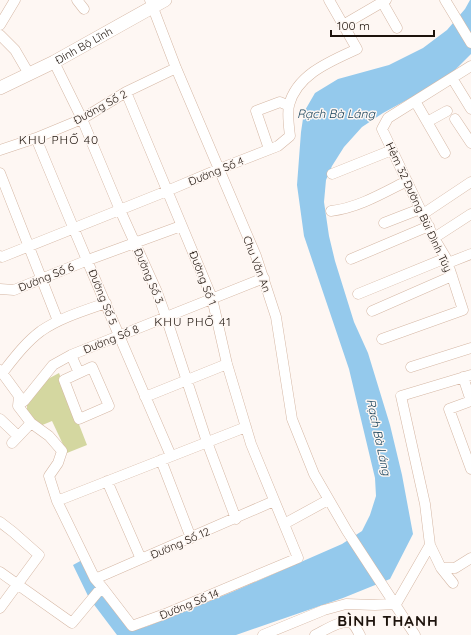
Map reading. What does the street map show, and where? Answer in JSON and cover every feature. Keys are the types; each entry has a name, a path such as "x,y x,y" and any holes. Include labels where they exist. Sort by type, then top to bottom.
{"main road":[{"name":"Đinh Bộ Lĩnh","path":"0,88 54,62 151,4 165,0"}],"street":[{"path":"0,25 15,0"},
{"path":"76,0 84,9"},
{"path":"329,0 343,25 383,1 397,28"},
{"name":"Chu Văn An","path":"151,4 176,68 264,278 276,316 292,419 314,474 347,531 396,604"},
{"path":"448,4 471,43"},
{"name":"Đường Số 4","path":"1,256 120,210 219,168 278,146 290,136 289,106 297,88 309,75 321,66 357,48 343,25"},
{"path":"0,35 15,50 29,74"},
{"name":"Đường Số 3","path":"54,62 82,119 166,317 207,442 236,519"},
{"name":"Hẻm 32 Đường Bùi Đình Túy","path":"382,339 463,310 447,260 434,238 382,129 388,118 471,66"},
{"name":"Đường Số 2","path":"0,150 36,138 82,119 126,92 176,68"},
{"path":"452,78 471,109"},
{"name":"Đường Số 1","path":"126,92 212,298 227,364 251,444 298,558"},
{"path":"415,101 445,153"},
{"path":"269,149 256,111 280,102 289,106"},
{"path":"428,122 447,111"},
{"path":"455,119 471,143"},
{"name":"Đường Số 5","path":"36,138 145,397 191,538"},
{"path":"332,174 392,150"},
{"path":"0,173 58,321"},
{"path":"330,211 342,210 354,206 407,181"},
{"path":"384,223 421,211 471,182"},
{"path":"434,238 471,214"},
{"name":"Đường Số 6","path":"0,289 14,290 88,260 181,226"},
{"path":"351,259 429,226"},
{"path":"358,294 447,260 471,254"},
{"path":"372,311 452,276"},
{"name":"Đường Số 8","path":"18,406 24,401 53,365 71,355 264,278"},
{"path":"0,572 72,623 96,590 57,501 50,476 58,463 62,451 49,436 31,423 18,406 19,396 1,371 34,337 58,321 106,303"},
{"path":"411,367 471,348"},
{"path":"71,355 79,373"},
{"path":"145,397 227,364"},
{"path":"92,367 109,406 80,418 64,380 79,373 92,367"},
{"path":"452,583 441,568 430,545 425,504 401,396 467,376 471,401 449,409 471,469"},
{"path":"0,419 15,440 31,423"},
{"path":"57,501 246,427"},
{"path":"107,481 141,559"},
{"path":"284,524 328,500"},
{"name":"Đường Số 12","path":"96,590 141,559 236,519 274,501"},
{"path":"0,522 39,555 0,608"},
{"path":"396,604 430,545"},
{"name":"Đường Số 14","path":"96,590 132,626 172,611 298,558"},
{"path":"441,568 455,568 471,558"},
{"path":"263,635 324,610 346,604 396,604"},
{"path":"396,604 415,635"},
{"path":"315,635 338,623 346,621 353,624 360,635"}],"green space":[{"path":"59,373 87,445 67,453 52,421 40,426 27,412 27,405 46,380"}],"water":[{"name":"Rạch Bà Láng","path":"470,0 471,54 447,78 383,113 362,127 344,147 332,166 326,180 324,202 329,236 335,261 354,322 368,353 390,425 402,475 413,534 390,579 343,598 236,635 117,635 89,598 73,565 84,559 97,590 130,629 134,630 148,626 232,592 342,544 362,531 370,515 376,496 375,478 349,369 304,236 297,185 304,112 315,93 338,79 389,65 423,48 447,30 465,9"}],"district":[{"name":"KHU PHỐ 40","path":"59,139"},
{"name":"KHU PHỐ 41","path":"193,321"},
{"name":"BÌNH THẠNH","path":"388,620"}]}
